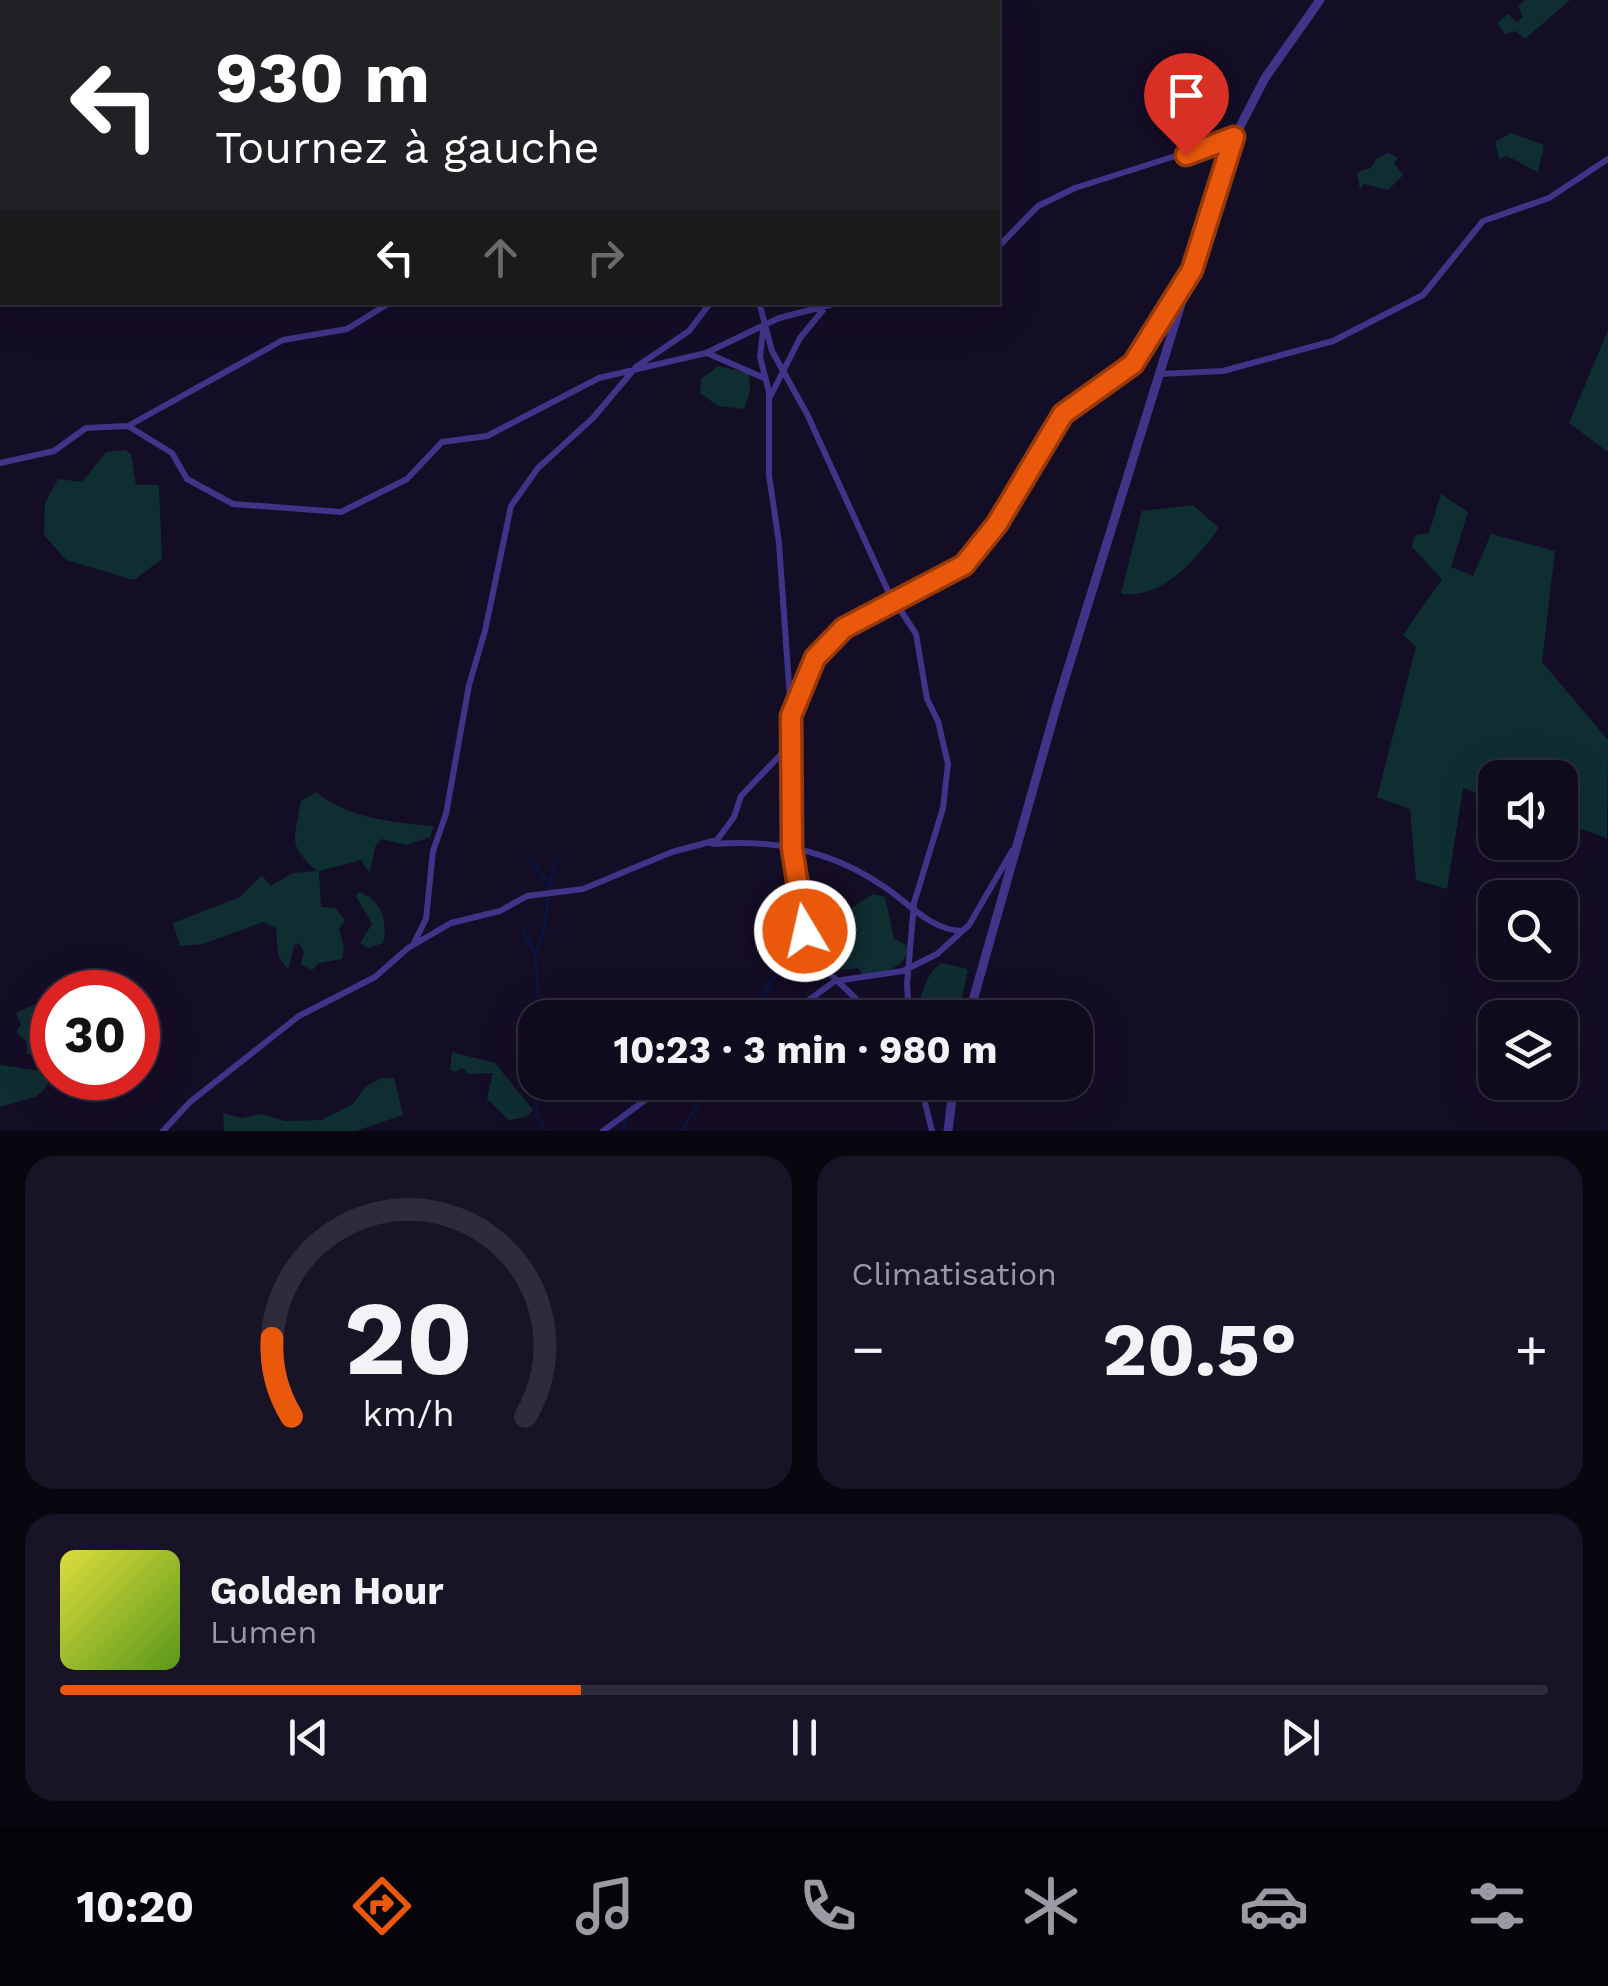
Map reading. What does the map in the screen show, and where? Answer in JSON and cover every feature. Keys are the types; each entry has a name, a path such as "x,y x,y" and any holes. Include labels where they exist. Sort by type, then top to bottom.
{"street":[{"path":"973,1000 1159,374 1234,137 1265,78 1320,0"},
{"path":"1000,245 1038,206 1076,188 1234,137"},
{"path":"1159,374 1222,372 1333,341 1423,295 1483,221 1550,198 1608,159"},
{"path":"791,716 820,649 844,628 972,557 997,524 1063,414 1133,364 1192,270"},
{"path":"0,463 54,451 86,428 128,426 282,340 348,329 386,305"},
{"path":"412,945 426,918 433,850 446,814 469,685 486,631 511,506 538,468 605,406 636,367 690,331 709,305"},
{"path":"760,305 783,370 916,634 927,699 938,721 948,764 943,808 914,908 909,1000"},
{"path":"128,426 172,454 187,479 232,504 341,512 407,479 442,442 488,436 600,378 706,353 764,325 830,305"},
{"path":"769,398 810,323 827,306"},
{"path":"764,325 760,357 769,398 768,475 779,543 791,716 792,848 806,940 815,958 857,1000"},
{"path":"706,353 765,378"},
{"path":"707,844 726,830 741,796 773,766 791,736"},
{"path":"806,1000 840,980 875,978 937,954 963,931 1019,839"},
{"path":"163,1131 190,1102 298,1016 375,977 412,945 451,923 500,911 527,896 584,889 672,852 707,844 772,842 854,870 946,930 963,931"},
{"path":"603,1131 645,1100"},
{"path":"924,1100 932,1131"},
{"path":"948,1131 952,1100"}],"green space":[{"path":"1525,0 1570,0 1525,39 1515,31 1505,34 1497,23 1508,14 1517,22 1523,17 1518,6"},
{"path":"1511,133 1544,145 1538,172 1507,156 1499,159 1495,142"},
{"path":"1388,153 1398,158 1394,163 1403,175 1388,190 1364,184 1360,190 1357,172 1371,168 1376,159"},
{"path":"1608,330 1608,452 1569,423"},
{"path":"718,366 749,373 750,391 744,409 718,406 700,393 701,379"},
{"path":"125,450 131,454 136,485 159,485 162,559 134,580 66,560 44,535 45,503 58,479 82,482 106,452"},
{"path":"1441,494 1468,512 1451,567 1473,576 1491,534 1555,551 1542,662 1608,740 1607,838 1578,828 1578,760 1478,760 1478,793 1463,788 1447,889 1416,880 1410,809 1377,797 1416,647 1403,635 1442,579 1412,547 1415,535 1429,533"},
{"path":"1193,505 1219,528 1210,540 1165,583 1137,594 1121,594 1142,511"},
{"path":"316,792 357,813 434,826 430,837 406,845 381,839 375,847 370,873 361,860 319,871 321,907 335,908 345,920 339,930 344,947 342,959 319,963 312,970 301,964 304,952 299,943 294,945 288,970 278,955 276,928 263,922 203,944 180,946 173,923 240,897 262,875 270,886 293,873 317,871 301,854 295,840 301,801"},
{"path":"359,892 373,900 384,919 383,943 368,948 360,943 372,924 356,896"},
{"path":"874,894 885,897 894,939 908,946 907,954 899,965 879,973 864,976 858,968 836,970 822,951 829,933 849,911"},
{"path":"941,963 968,969 962,1000 921,1000"},
{"path":"30,1007 30,1054 27,1042 16,1032 21,1024 16,1013"},
{"path":"452,1052 495,1063 518,1091 518,1100 525,1100 533,1110 525,1117 509,1120 487,1099 493,1073 469,1074 462,1068 454,1072 450,1069"},
{"path":"0,1065 30,1069 30,1098 0,1107"},
{"path":"382,1078 394,1078 403,1115 356,1131 224,1131 223,1113 241,1118 262,1114 284,1121 321,1120 353,1104 365,1087"}],"waterway":[{"path":"529,859 547,881"},
{"path":"535,953 544,929 550,882 558,859"},
{"path":"760,1000 776,975 822,932 800,859"},
{"path":"825,923 848,906"},
{"path":"522,929 535,953 539,1000"},
{"path":"536,1100 537,1115 545,1131"},
{"path":"632,1105 633,1100"},
{"path":"681,1131 701,1100"},
{"path":"622,1131 627,1117"}],"route":[{"path":"805,931 792,848 791,716 815,658 844,628 964,565 997,524 1010,496 1063,414 1138,358 1162,311 1192,270 1234,137 1186,155"}]}
